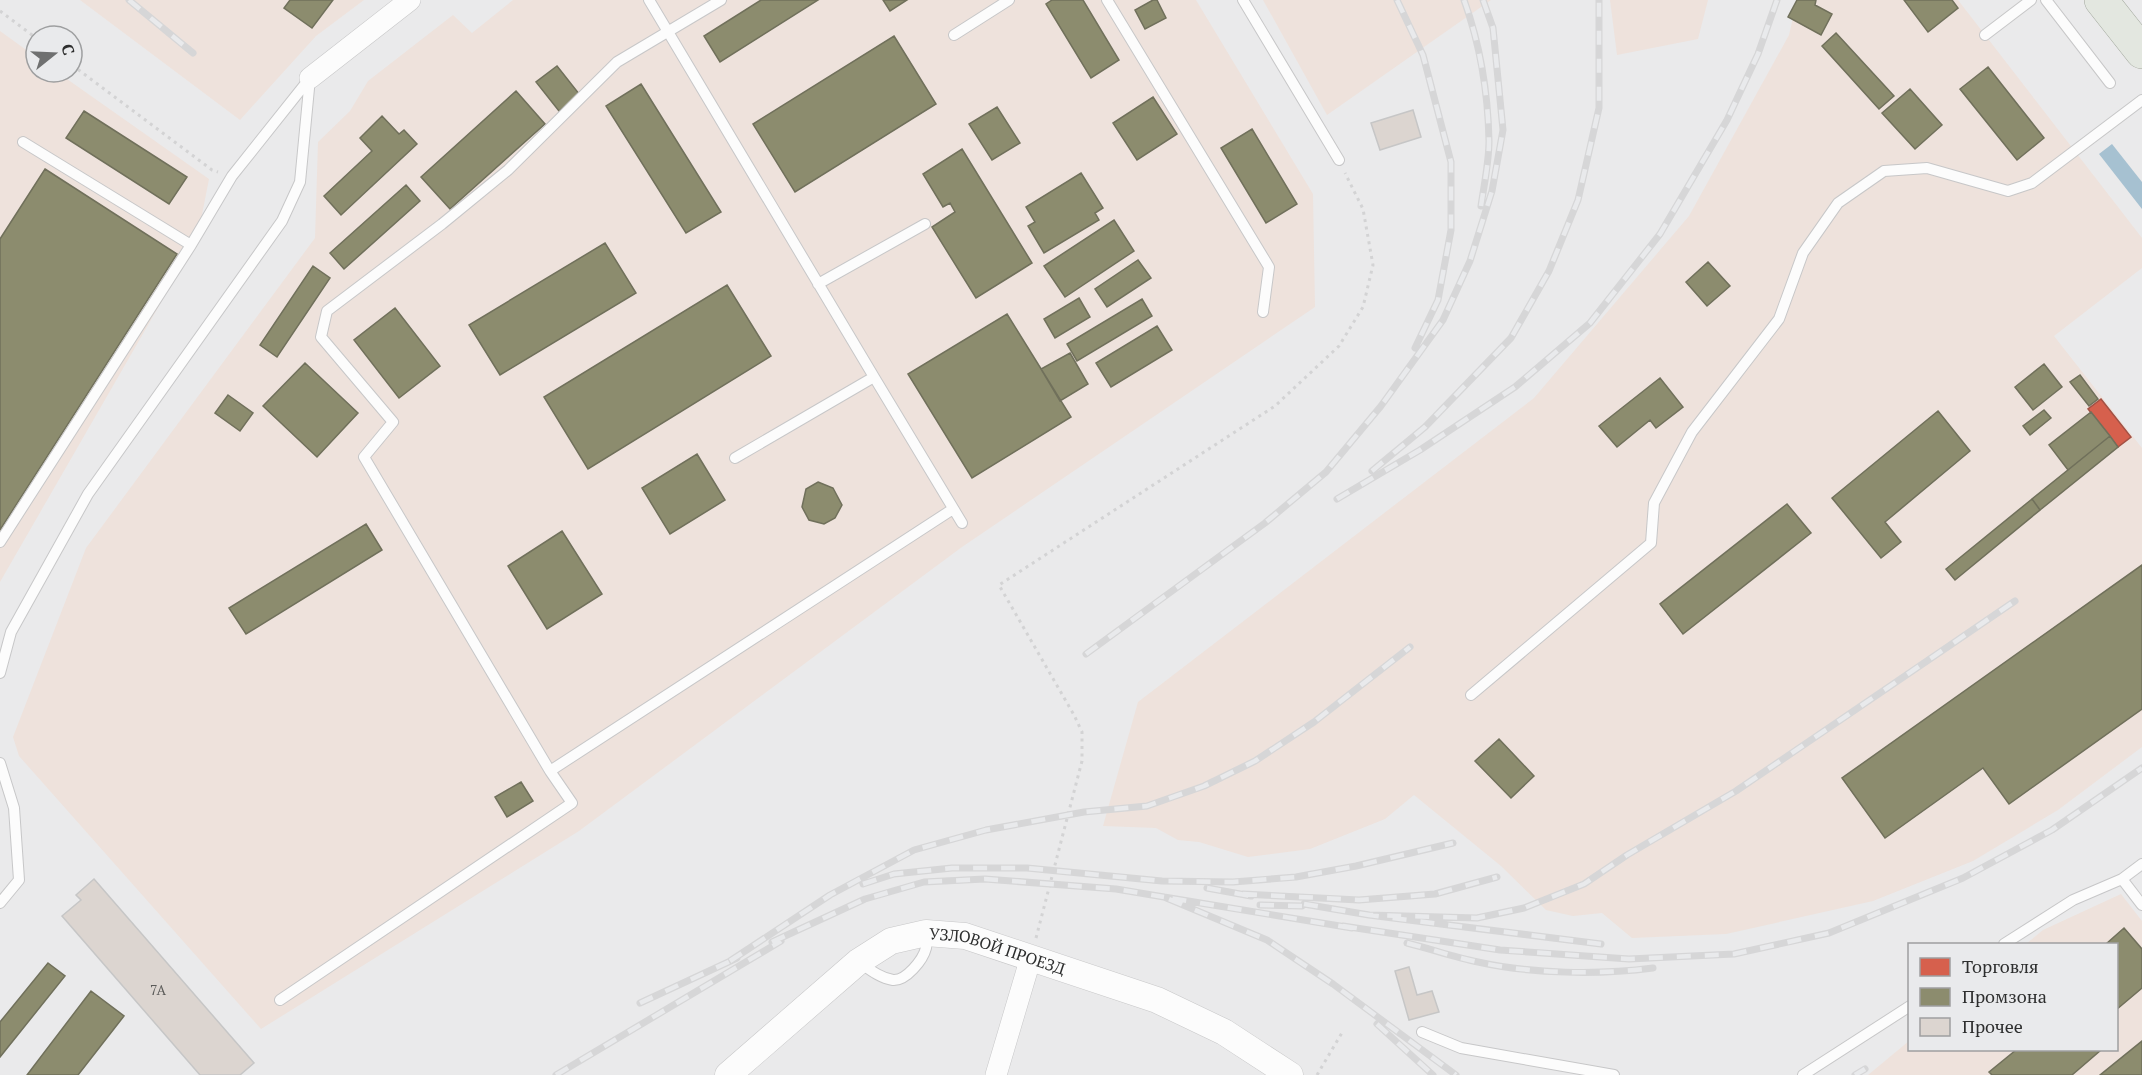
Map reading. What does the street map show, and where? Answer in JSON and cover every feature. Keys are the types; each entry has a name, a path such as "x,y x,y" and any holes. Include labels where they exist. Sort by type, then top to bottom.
{"main road":[{"path":"2101,0 2142,52"}],"street":[{"path":"310,78 410,0"},
{"name":"УЗЛОВОЙ ПРОЕЗД","path":"728,1075 858,962 891,941 927,933 965,936 1157,1000 1224,1032 1290,1075"},
{"path":"996,1075 1031,957"}],"lane":[{"path":"649,0 963,523"},
{"path":"280,1000 572,803 550,771 364,457 393,422 321,338 327,311 442,224 508,170 617,62 721,0"},
{"path":"954,35 1009,0"},
{"path":"1107,0 1269,267 1263,312"},
{"path":"1243,0 1339,160"},
{"path":"1985,35 2031,0"},
{"path":"2046,0 2110,83"},
{"path":"0,542 191,245 232,176 310,78"},
{"path":"0,673 11,632 88,494 282,221 300,182 310,78"},
{"path":"1471,695 1651,543 1654,503 1692,432 1779,319 1803,253 1838,203 1884,171 1927,168 2008,191 2032,183 2142,100"},
{"path":"23,142 191,245"},
{"path":"818,284 925,224"},
{"path":"735,458 874,377"},
{"path":"550,771 953,509"},
{"path":"0,763 14,808 19,880 0,903"},
{"path":"2007,943 2073,900 2122,879 2142,864"},
{"path":"2122,879 2142,905"},
{"path":"858,962 877,975 895,980 905,976 917,964 926,949 927,933"},
{"path":"1803,1075 1908,1007"},
{"path":"1422,1032 1461,1048 1614,1075"}],"path":[{"path":"0,11 24,29"},
{"path":"84,74 212,170 232,176"},
{"path":"1031,957 1082,761 1082,732 999,585 1275,406 1339,346 1363,307 1373,265 1363,209 1339,160"},
{"path":"1317,1075 1343,1031"}],"shaded area":[{"path":"80,0 364,0 316,36 240,120"},
{"path":"513,0 1196,0 1313,194 1315,307 962,547 579,831 261,1029 19,756 13,737 86,548 315,238 318,142 350,111 368,81 453,15 472,33"},
{"path":"1263,0 1491,0 1327,115"},
{"path":"1610,0 1708,0 1698,39 1617,55"},
{"path":"1797,0 1958,0 2142,238 2142,268 2054,336 2142,448 2142,747 2058,810 1973,861 1873,901 1726,934 1632,938 1602,913 1573,916 1546,910 1501,866 1414,795 1385,819 1310,849 1248,857 1199,842 1178,840 1156,828 1103,826 1138,702 1534,398 1689,216 1789,35"},
{"path":"0,31 24,48 24,84 74,84 209,179 197,240 0,582"},
{"path":"2121,894 2142,921 2142,1075 1868,1075 1908,1042 1908,1051 2118,1051 2118,943 2027,943 2043,930"}],"water":[{"path":"2112,144 2142,182 2142,209 2099,154"}],"building: Торговля":[{"path":"2101,399 2131,437 2118,447 2088,409"}],"building: Промзона":[{"path":"290,0 333,0 312,28 284,8"},
{"path":"761,0 818,0 720,62 704,36"},
{"path":"883,0 907,0 890,11"},
{"path":"1052,0 1083,0 1119,60 1091,78 1046,4"},
{"path":"1157,0 1166,18 1145,29 1135,10"},
{"path":"1797,0 1816,0 1815,5 1832,14 1821,35 1788,17"},
{"path":"1904,0 1952,0 1958,8 1928,32"},
{"path":"1836,33 1894,96 1879,109 1822,46"},
{"path":"894,36 936,104 795,192 753,124"},
{"path":"557,66 580,95 559,111 536,82"},
{"path":"1988,67 2044,138 2017,160 1960,89"},
{"path":"641,84 721,212 686,233 606,106"},
{"path":"1910,89 1942,125 1915,149 1882,113"},
{"path":"516,91 545,124 450,209 421,177"},
{"path":"1153,97 1177,134 1137,160 1113,123"},
{"path":"997,107 1020,143 992,160 969,124"},
{"path":"84,111 187,177 169,204 66,138"},
{"path":"382,116 399,134 404,130 417,144 341,215 324,196 372,151 360,138"},
{"path":"1252,129 1297,204 1266,223 1221,148"},
{"path":"962,149 1032,263 976,298 932,227 955,212 950,203 943,207 923,174"},
{"path":"45,169 177,254 0,530 0,239"},
{"path":"1081,173 1103,208 1095,213 1099,220 1044,253 1028,226 1035,222 1026,207"},
{"path":"406,185 420,201 344,269 330,253"},
{"path":"1114,220 1134,251 1065,297 1044,266"},
{"path":"605,243 636,293 500,375 469,325"},
{"path":"1138,260 1151,278 1107,307 1095,289"},
{"path":"1708,262 1730,286 1707,306 1686,282"},
{"path":"313,266 330,278 277,357 260,345"},
{"path":"727,285 771,356 588,469 544,397"},
{"path":"1079,298 1090,317 1055,338 1044,319"},
{"path":"1142,299 1152,316 1077,361 1067,344"},
{"path":"395,308 440,366 399,398 354,340"},
{"path":"1007,314 1071,417 972,478 908,374"},
{"path":"1157,326 1172,350 1111,387 1096,363"},
{"path":"1070,353 1088,384 1060,401 1041,369"},
{"path":"305,363 358,413 317,457 263,406"},
{"path":"2044,364 2062,387 2033,410 2015,387"},
{"path":"2080,375 2098,399 2089,406 2070,382"},
{"path":"1660,378 1683,407 1656,428 1650,420 1617,447 1599,426"},
{"path":"228,395 253,413 240,431 215,413"},
{"path":"2044,410 2051,418 2030,435 2023,426"},
{"path":"1938,411 1970,451 1885,522 1901,542 1881,558 1832,498"},
{"path":"2091,412 2110,436 2068,470 2049,445"},
{"path":"2110,436 2118,447 2040,510 2032,499"},
{"path":"697,454 725,500 670,534 642,488"},
{"path":"818,482 833,488 842,505 835,518 824,524 809,520 802,507 806,489"},
{"path":"2032,499 2040,510 1955,580 1946,569"},
{"path":"1787,504 1811,533 1683,634 1660,604"},
{"path":"366,524 382,550 246,634 229,608"},
{"path":"562,531 602,594 547,629 508,566"},
{"path":"2142,565 2142,709 2009,804 1983,768 1885,838 1842,778"},
{"path":"1499,739 1534,776 1511,798 1475,761"},
{"path":"521,782 533,801 507,817 495,797"},
{"path":"2124,928 2142,949 2142,988 2118,1008 2118,943 2107,943"},
{"path":"48,963 65,976 0,1057 0,1022"},
{"path":"91,991 124,1016 78,1075 27,1075"},
{"path":"2142,1041 2142,1075 2100,1075"},
{"path":"2015,1051 2100,1051 2072,1075 1992,1075 1989,1072"}],"building: Прочее":[{"path":"1413,110 1421,137 1380,150 1371,123"},
{"path":"94,879 254,1063 240,1075 200,1075 62,916 81,900 76,895"},
{"path":"1409,967 1417,995 1432,991 1439,1012 1409,1020 1395,971"}],"railway":[{"path":"129,0 193,53"},
{"path":"1397,0 1423,55 1451,162 1451,230 1438,300 1415,348"},
{"path":"1464,0 1479,52 1487,105 1489,149 1481,206"},
{"path":"1086,654 1265,523 1326,472 1381,406 1443,320 1470,261 1492,191 1503,130 1493,28 1483,0"},
{"path":"1372,471 1425,427 1511,338 1549,271 1578,200 1599,108 1599,0"},
{"path":"1337,499 1420,450 1515,387 1590,323 1660,234 1727,120 1758,54 1777,0"},
{"path":"1601,944 1369,915 1477,918 1524,908 1584,884 1627,855 1736,791 2015,601"},
{"path":"730,961 830,895 914,850 986,830 1084,812 1147,806 1204,786 1255,761 1314,722 1410,647"},
{"path":"1343,926 1500,950 1629,959 1734,954 1829,933 1963,878 2052,830 2142,768"},
{"path":"863,884 894,874 952,868 1027,868 1162,881 1233,882 1296,877 1356,866 1453,843"},
{"path":"1243,894 1359,900 1435,894 1497,877"},
{"path":"772,942 865,899 924,882 985,879 1116,889 1164,897"},
{"path":"1207,888 1251,896"},
{"path":"1352,928 1164,897 1267,940 1333,984 1456,1075"},
{"path":"1304,904 1369,915"},
{"path":"1260,905 1302,906"},
{"path":"556,1075 781,941"},
{"path":"1407,943 1469,960 1521,969 1610,972 1653,968"},
{"path":"640,1003 737,958"},
{"path":"1377,1024 1433,1075"},
{"path":"1855,1075 1865,1069"}]}
